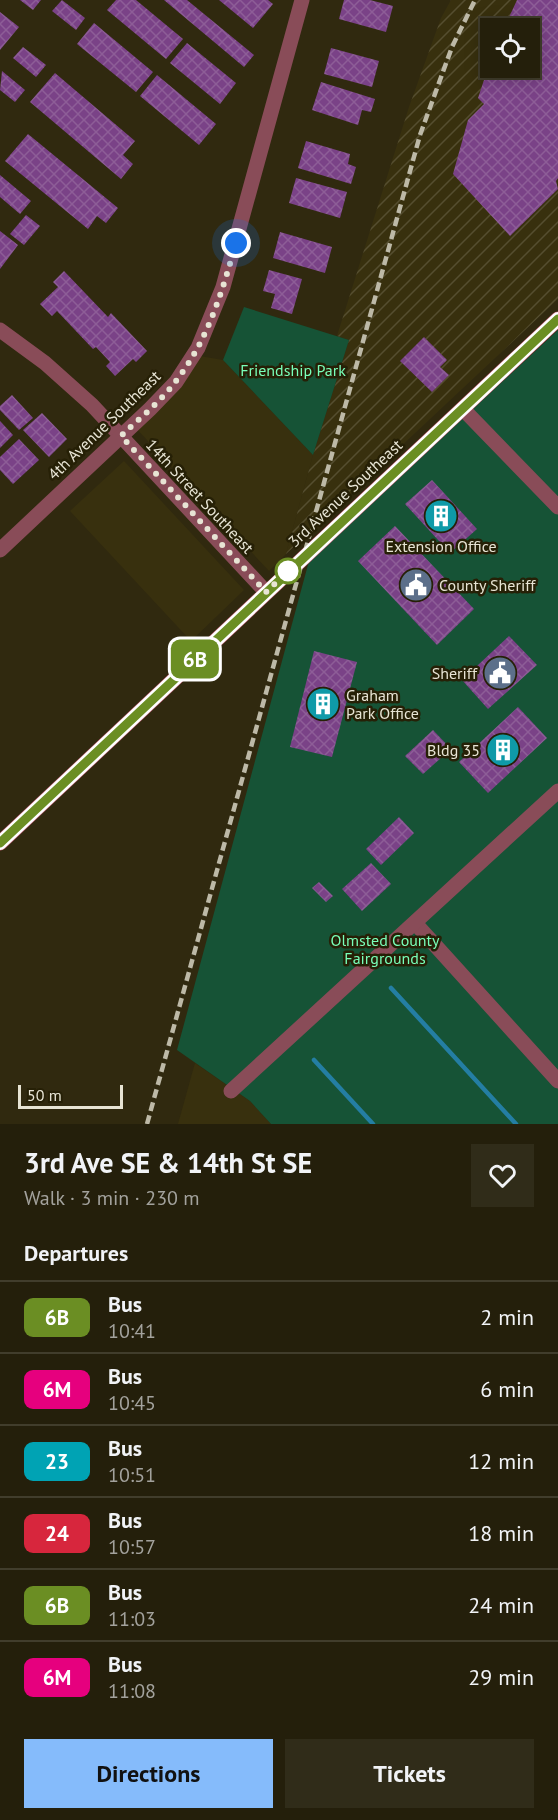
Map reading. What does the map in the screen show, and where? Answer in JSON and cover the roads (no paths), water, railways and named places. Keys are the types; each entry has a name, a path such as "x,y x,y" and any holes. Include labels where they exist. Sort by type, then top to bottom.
{"main road":[{"name":"3rd Avenue Southeast","path":"0,843 558,319"}],"street":[{"name":"4th Avenue Southeast","path":"0,550 176,382 198,348 210,323 249,197 302,0"},
{"name":"14th Street Southeast","path":"0,330 73,387 266,592"},
{"path":"463,409 558,507"},
{"path":"231,1091 558,791"},
{"path":"415,923 558,1081"}],"waterway":[{"path":"391,988 516,1124"},
{"path":"314,1060 373,1124"}],"railway":[{"path":"147,1124 420,135 452,47 475,0"}],"place":[{"name":"Extension Office","path":"441,516"},
{"name":"County Sheriff","path":"416,585"},
{"name":"Sheriff","path":"500,673"},
{"name":"Graham Park Office","path":"323,704"},
{"name":"Bldg 35","path":"503,750"}],"park label":[{"name":"Friendship Park","path":"293,370"},
{"name":"Olmsted County Fairgrounds","path":"385,949"}]}
